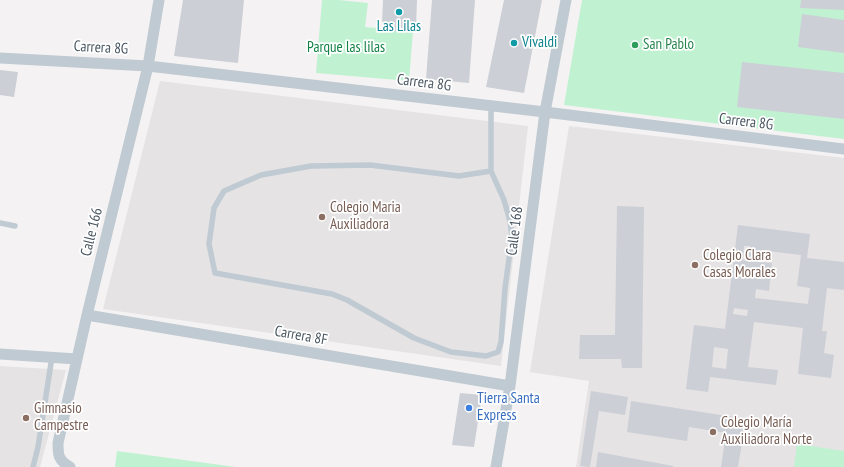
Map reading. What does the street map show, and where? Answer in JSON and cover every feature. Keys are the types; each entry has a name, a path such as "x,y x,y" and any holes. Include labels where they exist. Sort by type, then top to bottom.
{"street":[{"name":"Calle 166","path":"70,467 58,457 58,443 76,359 148,66 159,0"},
{"name":"Calle 168","path":"496,467 510,386 545,112 566,0"},
{"name":"Carrera 8G","path":"0,58 148,66 545,112 844,149"},
{"name":"Carrera 8F","path":"87,315 510,386"},
{"path":"0,354 76,359"}],"lane":[{"path":"491,106 491,171 504,200 510,220 512,237 505,288 501,342 498,352 486,356 451,352 414,338 347,300 332,294 215,273 209,244 214,208 224,191 261,175 311,166 370,165 458,176 491,171"},
{"path":"0,223 15,226"},
{"path":"33,467 38,447 52,357"}],"shaded area":[{"name":"Colegio Maria Auxiliadora","path":"160,81 528,126 501,366 103,309"},
{"name":"Colegio Clara Casas Morales","path":"569,126 844,158 844,467 576,467 589,381 530,372"},
{"name":"Gimnasio Campestre","path":"0,366 66,370 40,467 0,467"}],"green space":[{"name":"Parque las lilas","path":"322,0 368,3 365,27 413,31 409,81 316,73"},
{"path":"582,0 844,0 844,139 564,105"},
{"path":"797,444 844,451 844,467 794,467"},
{"path":"117,451 236,467 115,467"}],"building":[{"path":"183,0 244,0 238,63 174,56"},
{"name":"Las Lilas","path":"383,0 417,0 416,28 409,32 385,31 385,24 382,23"},
{"path":"432,0 475,0 469,83 426,79"},
{"name":"Vivaldi","path":"504,0 542,0 524,93 486,87"},
{"path":"801,0 844,0 844,10 800,8"},
{"path":"802,14 844,20 844,53 798,47"},
{"path":"742,62 844,73 844,119 737,107"},
{"path":"0,70 18,72 14,97 0,95"},
{"path":"617,206 644,207 642,368 622,368 621,359 579,359 580,335 615,335"},
{"path":"738,225 810,234 807,258 844,262 844,290 827,288 822,331 827,331 824,353 834,355 831,378 798,374 803,328 754,322 748,367 778,370 776,385 710,377 708,392 686,389 694,325 725,329","holes":["744,246 750,246 748,261 743,260","759,250 801,255 797,286 810,288 808,304 755,298 756,289 769,291 772,263 758,262","734,308 748,310 747,316 733,314","714,347 728,349 726,369 712,367"]},
{"path":"591,391 628,397 625,415 599,411 590,467 588,467 580,466"},
{"path":"460,393 482,395 474,447 452,445"},
{"path":"631,401 746,419 738,467 721,467 726,433 689,427 687,441 627,432"},
{"path":"598,452 673,466 673,467 596,467"}],"place":[{"name":"Las Lilas","path":"399,12"},
{"name":"Vivaldi","path":"514,43"},
{"name":"San Pablo","path":"635,45"},
{"name":"Colegio Maria Auxiliadora","path":"322,217"},
{"name":"Colegio Clara Casas Morales","path":"695,265"},
{"name":"Tierra Santa Express","path":"469,408"},
{"name":"Gimnasio Campestre","path":"26,418"},
{"name":"Colegio María Auxiliadora Norte","path":"713,432"}]}
